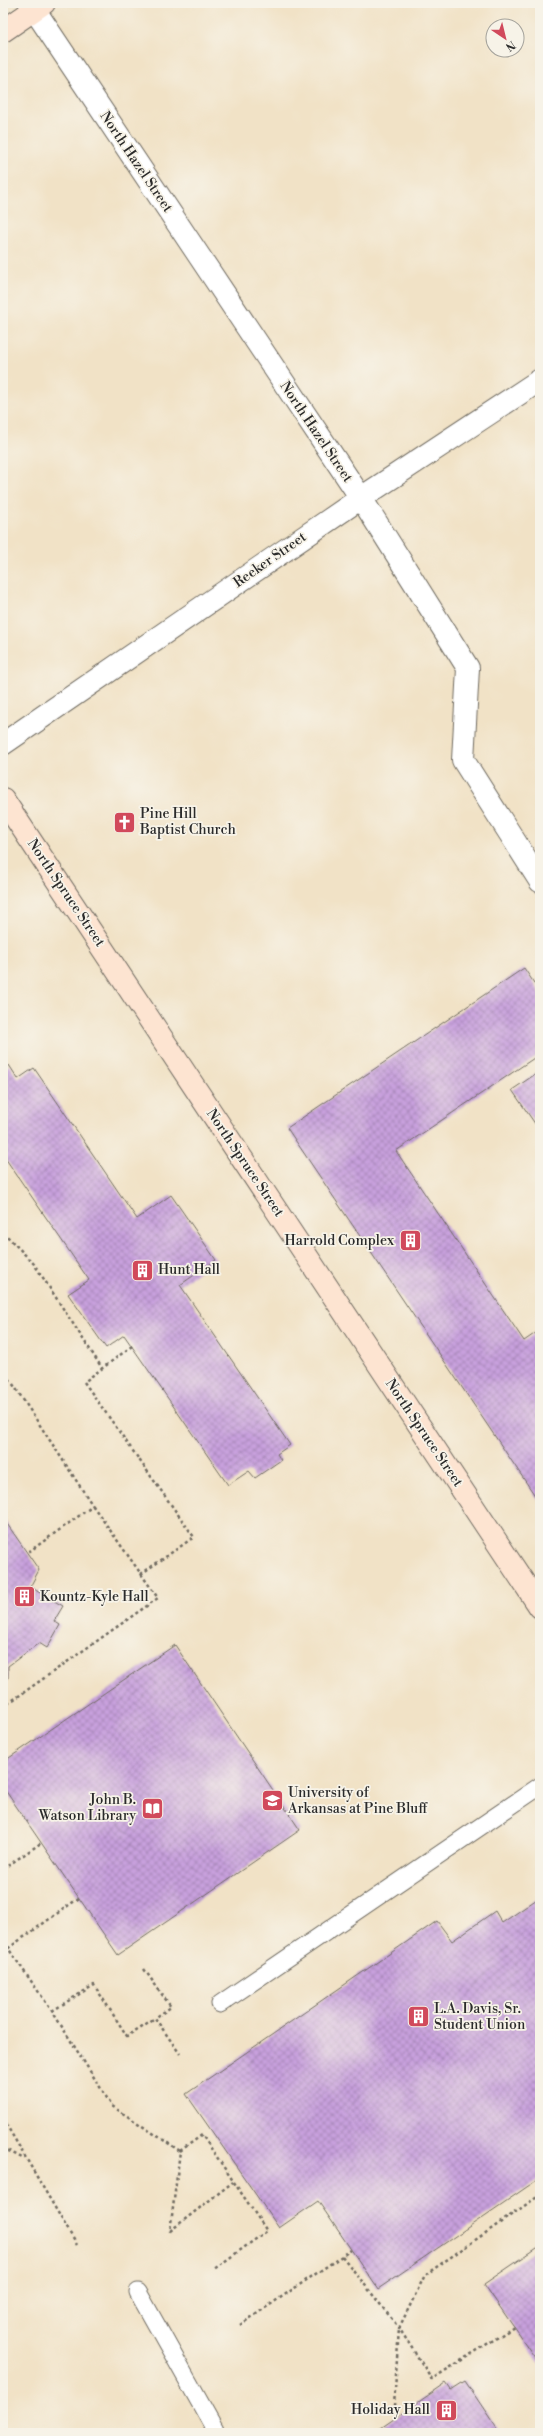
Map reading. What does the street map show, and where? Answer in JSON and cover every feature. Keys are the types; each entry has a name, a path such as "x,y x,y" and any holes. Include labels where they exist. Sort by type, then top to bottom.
{"street":[{"path":"3,31 36,5"},
{"name":"North Hazel Street","path":"36,5 361,498 468,668 463,760 540,881"},
{"name":"Reeker Street","path":"3,744 361,498 540,380"},
{"name":"North Spruce Street","path":"3,799 540,1607"}],"lane":[{"path":"220,2004 540,1786"},
{"path":"138,2292 217,2433"}],"path":[{"path":"3,1232 34,1264 102,1368"},
{"path":"132,1346 84,1382 194,1537 141,1574"},
{"path":"3,1369 93,1506 158,1598 3,1707"},
{"path":"28,1553 93,1506"},
{"path":"3,1869 41,1843"},
{"path":"3,1952 79,1898"},
{"path":"3,1941 52,2011 112,2106 180,2151"},
{"path":"52,2011 94,1985 127,2036 171,2007 144,1969"},
{"path":"155,2018 180,2054"},
{"path":"3,2119 25,2160 77,2245"},
{"path":"214,2269 267,2231 202,2135 180,2151 170,2232 233,2182"},
{"path":"3,2148 25,2160"},
{"path":"394,2406 399,2328 425,2275 540,2195"},
{"path":"240,2325 351,2250"},
{"path":"342,2256 399,2328 432,2379 514,2327"}],"building":[{"name":"Harrold Complex","path":"524,968 540,992 540,1054 396,1151 524,1341 540,1330 540,1503 287,1128"},
{"name":"Hunt Hall","path":"9,1065 18,1079 34,1068 137,1219 171,1195 216,1260 180,1285 290,1445 277,1454 281,1460 255,1478 249,1471 228,1485 124,1335 106,1348 68,1294 89,1280 3,1155 3,1069"},
{"path":"540,1071 540,1131 512,1090"},
{"name":"Kountz-Kyle Hall","path":"3,1518 39,1570 30,1587 63,1606 54,1621 60,1625 47,1648 39,1643 8,1666 8,1678 3,1678"},
{"name":"John B. Watson Library","path":"175,1645 300,1830 118,1955 3,1787 3,1762"},
{"name":"L.A. Davis, Sr. Student Union","path":"540,1897 540,2178 378,2289 318,2201 279,2228 186,2094 437,1921 452,1941 495,1911 502,1923"},
{"path":"540,2246 540,2365 484,2284"},
{"name":"Holiday Hall","path":"465,2381 500,2433 380,2433 378,2430 446,2383 451,2390"}],"place":[{"name":"Pine Hill Baptist Church","path":"125,822"},
{"name":"Harrold Complex","path":"410,1241"},
{"name":"Hunt Hall","path":"142,1270"},
{"name":"Kountz-Kyle Hall","path":"25,1597"},
{"name":"University of Arkansas at Pine Bluff","path":"272,1801"},
{"name":"John B. Watson Library","path":"152,1808"},
{"name":"L.A. Davis, Sr. Student Union","path":"418,2017"},
{"name":"Holiday Hall","path":"446,2410"}]}
